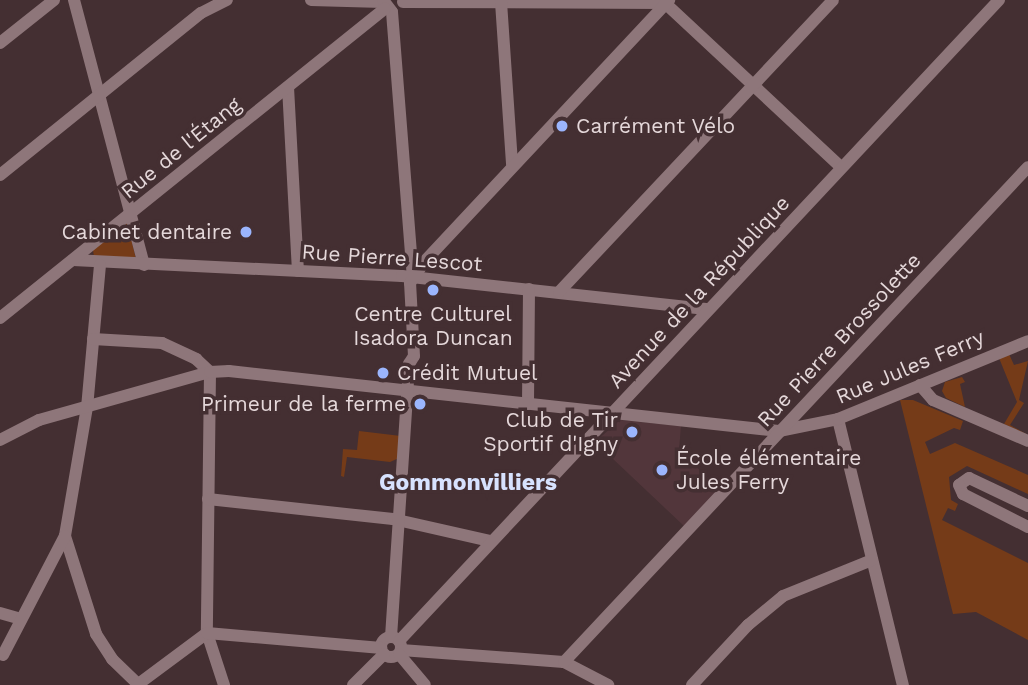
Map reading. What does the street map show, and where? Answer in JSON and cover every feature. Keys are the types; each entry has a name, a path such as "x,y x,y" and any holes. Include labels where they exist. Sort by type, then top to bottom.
{"street":[{"path":"0,43 54,0"},
{"path":"74,0 144,264"},
{"path":"0,175 213,4 227,0"},
{"path":"311,0 386,6 413,277 410,314 414,356 409,364 404,433 397,646 425,685"},
{"path":"559,292 833,0"},
{"name":"Avenue de la République","path":"352,685 382,651 397,646 490,541 999,0"},
{"path":"403,1 667,2 841,167"},
{"name":"Rue de l'Étang","path":"0,318 386,6 400,10 403,1"},
{"path":"501,2 512,165"},
{"path":"413,277 512,165 667,2"},
{"path":"288,87 298,271"},
{"name":"Rue Pierre Brossolette","path":"564,662 1028,167"},
{"name":"Rue Pierre Lescot","path":"73,260 100,265 144,264 413,277 708,309"},
{"path":"3,655 65,536 87,407 100,265"},
{"path":"528,404 529,289"},
{"path":"93,339 162,343 196,359 210,372 207,633 224,685"},
{"name":"Rue Jules Ferry","path":"0,440 39,420 210,372 779,431 838,419 1028,341"},
{"path":"920,384 933,400 1028,441"},
{"path":"838,419 903,685"},
{"path":"1028,506 969,478 959,485 963,494 1028,527"},
{"path":"208,499 400,520 490,541"},
{"path":"65,536 96,634 112,659 138,684 207,633 382,651 397,646 564,662 608,685"},
{"path":"692,685 748,625 783,596 872,560"},
{"path":"0,613 21,619"}],"shaded area":[{"path":"127,222 136,259 94,257 93,250"},
{"path":"1009,354 1014,365 1028,361 1019,400 1024,403 1010,425 1028,435 1004,424 1017,402 999,358"},
{"path":"962,377 965,382 960,384 965,407 946,398 942,391 945,382"},
{"path":"900,400 913,400 963,421 960,430 954,428 925,442 930,454 955,443 1028,475 1028,494 967,466 949,477 951,500 958,504 955,511 948,508 942,520 1028,563 1028,640 976,612 953,614"},
{"name":"École élémentaire Jules Ferry","path":"620,420 681,426 679,450 719,489 684,526 595,442"},
{"path":"359,431 401,436 399,458 390,462 347,457 344,477 341,476 343,449 357,450"}],"place":[{"name":"Carrément Vélo","path":"562,126"},
{"name":"Cabinet dentaire","path":"246,232"},
{"name":"Centre Culturel Isadora Duncan","path":"433,290"},
{"name":"Crédit Mutuel","path":"383,373"},
{"name":"Primeur de la ferme","path":"420,404"},
{"name":"Club de Tir Sportif d'Igny","path":"632,432"},
{"name":"École élémentaire Jules Ferry","path":"662,470"}],"district":[{"name":"Gommonvilliers","path":"468,483"}]}
